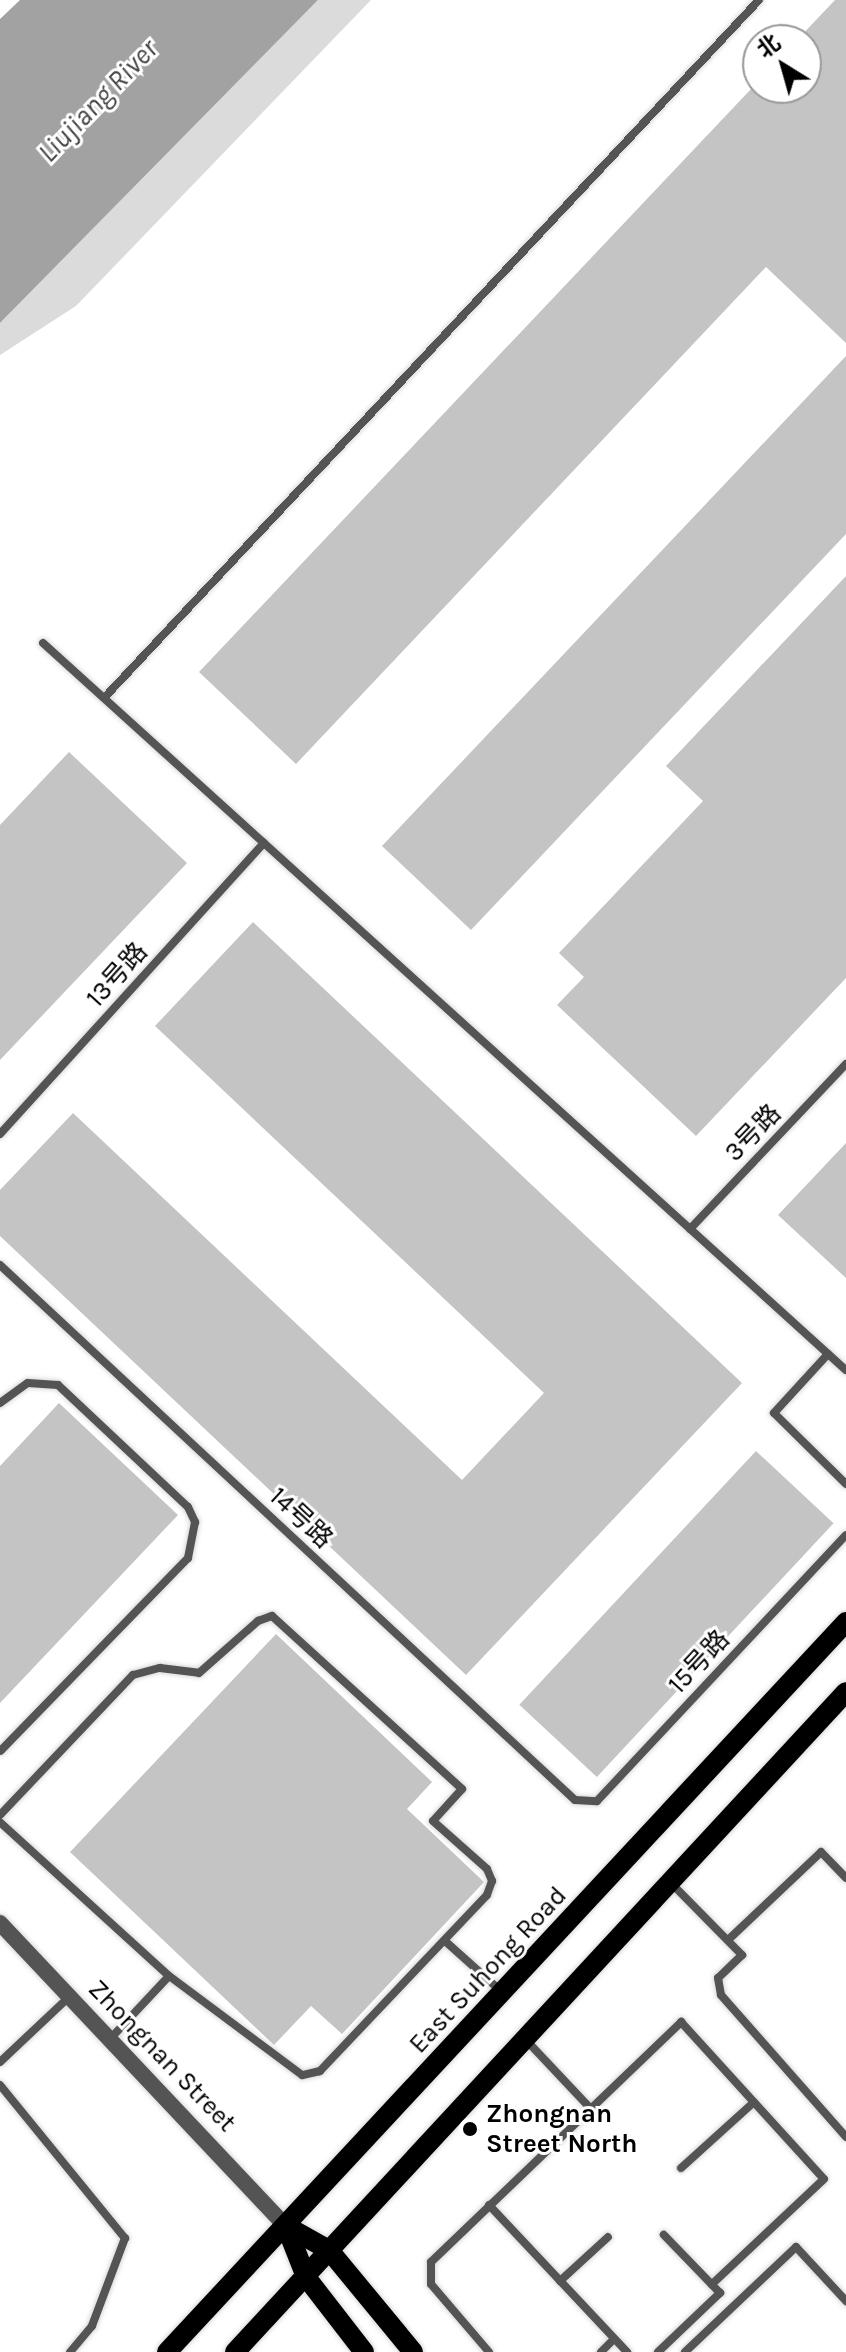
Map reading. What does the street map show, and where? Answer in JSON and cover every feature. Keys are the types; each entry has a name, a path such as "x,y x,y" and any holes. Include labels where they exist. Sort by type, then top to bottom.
{"main road":[{"name":"East Suhong Road","path":"167,2352 846,1622"},
{"path":"235,2352 846,1692"},
{"name":"Zhongnan Street","path":"286,2226 329,2250 413,2352"},
{"name":"Zhongnan Street","path":"286,2226 306,2277 364,2352"}],"street":[{"name":"Zhongnan Street","path":"0,1923 286,2226"}],"lane":[{"path":"104,698 759,0"},
{"path":"43,643 846,1370"},
{"name":"13号路","path":"0,1134 264,843"},
{"name":"3号路","path":"690,1229 846,1064"},
{"name":"14号路","path":"0,1265 575,1800"},
{"path":"828,1354 774,1413 846,1484"},
{"path":"0,1403 28,1383 58,1385 188,1507 195,1522 188,1558 0,1751"},
{"name":"15号路","path":"575,1800 597,1801 846,1535"},
{"path":"0,1815 133,1675 160,1668 199,1673 258,1621 272,1616 462,1789 433,1821 487,1869 492,1881 487,1895 445,1941 311,2076 294,2071 169,1976 0,1822"},
{"path":"728,1940 821,1852 846,1878"},
{"path":"670,1882 742,1955 718,1978 721,1995 846,2137"},
{"path":"445,1941 503,1992"},
{"path":"110,2039 169,1976"},
{"path":"0,2062 70,1997"},
{"path":"489,2352 441,2297 428,2274 439,2253 681,2022 824,2179 712,2284"},
{"path":"524,2038 590,2108"},
{"path":"0,2085 125,2238 92,2326 70,2352"},
{"path":"681,2168 754,2102"},
{"path":"489,2205 627,2352"},
{"path":"658,2352 720,2293 664,2235"},
{"path":"560,2281 608,2237"},
{"path":"685,2352 796,2247 846,2301"},
{"path":"601,2352 614,2339"}],"shaded area":[{"path":"318,0 371,0 76,306 0,355 0,323"}],"water":[{"name":"Liujiang River","path":"20,0 318,0 0,323 0,19"}],"building":[{"path":"835,0 846,0 846,343 766,267 296,764 199,672 742,99 742,104 822,104 822,24 812,24"},
{"path":"846,356 846,534 471,930 382,846"},
{"path":"846,576 846,978 696,1136 557,1005 584,977 559,953 703,801 666,766"},
{"path":"69,752 187,863 0,1060 0,825"},
{"path":"253,922 742,1383 466,1675 0,1236 0,1190 73,1113 462,1480 544,1393 155,1026"},
{"path":"846,1143 846,1278 778,1215"},
{"path":"59,1403 178,1515 0,1703 0,1466"},
{"path":"756,1451 834,1523 597,1777 519,1705"},
{"path":"276,1634 432,1782 407,1809 484,1882 342,2034 311,2006 274,2045 70,1852"}],"place":[{"name":"Zhongnan Street North","path":"470,2129"}]}
